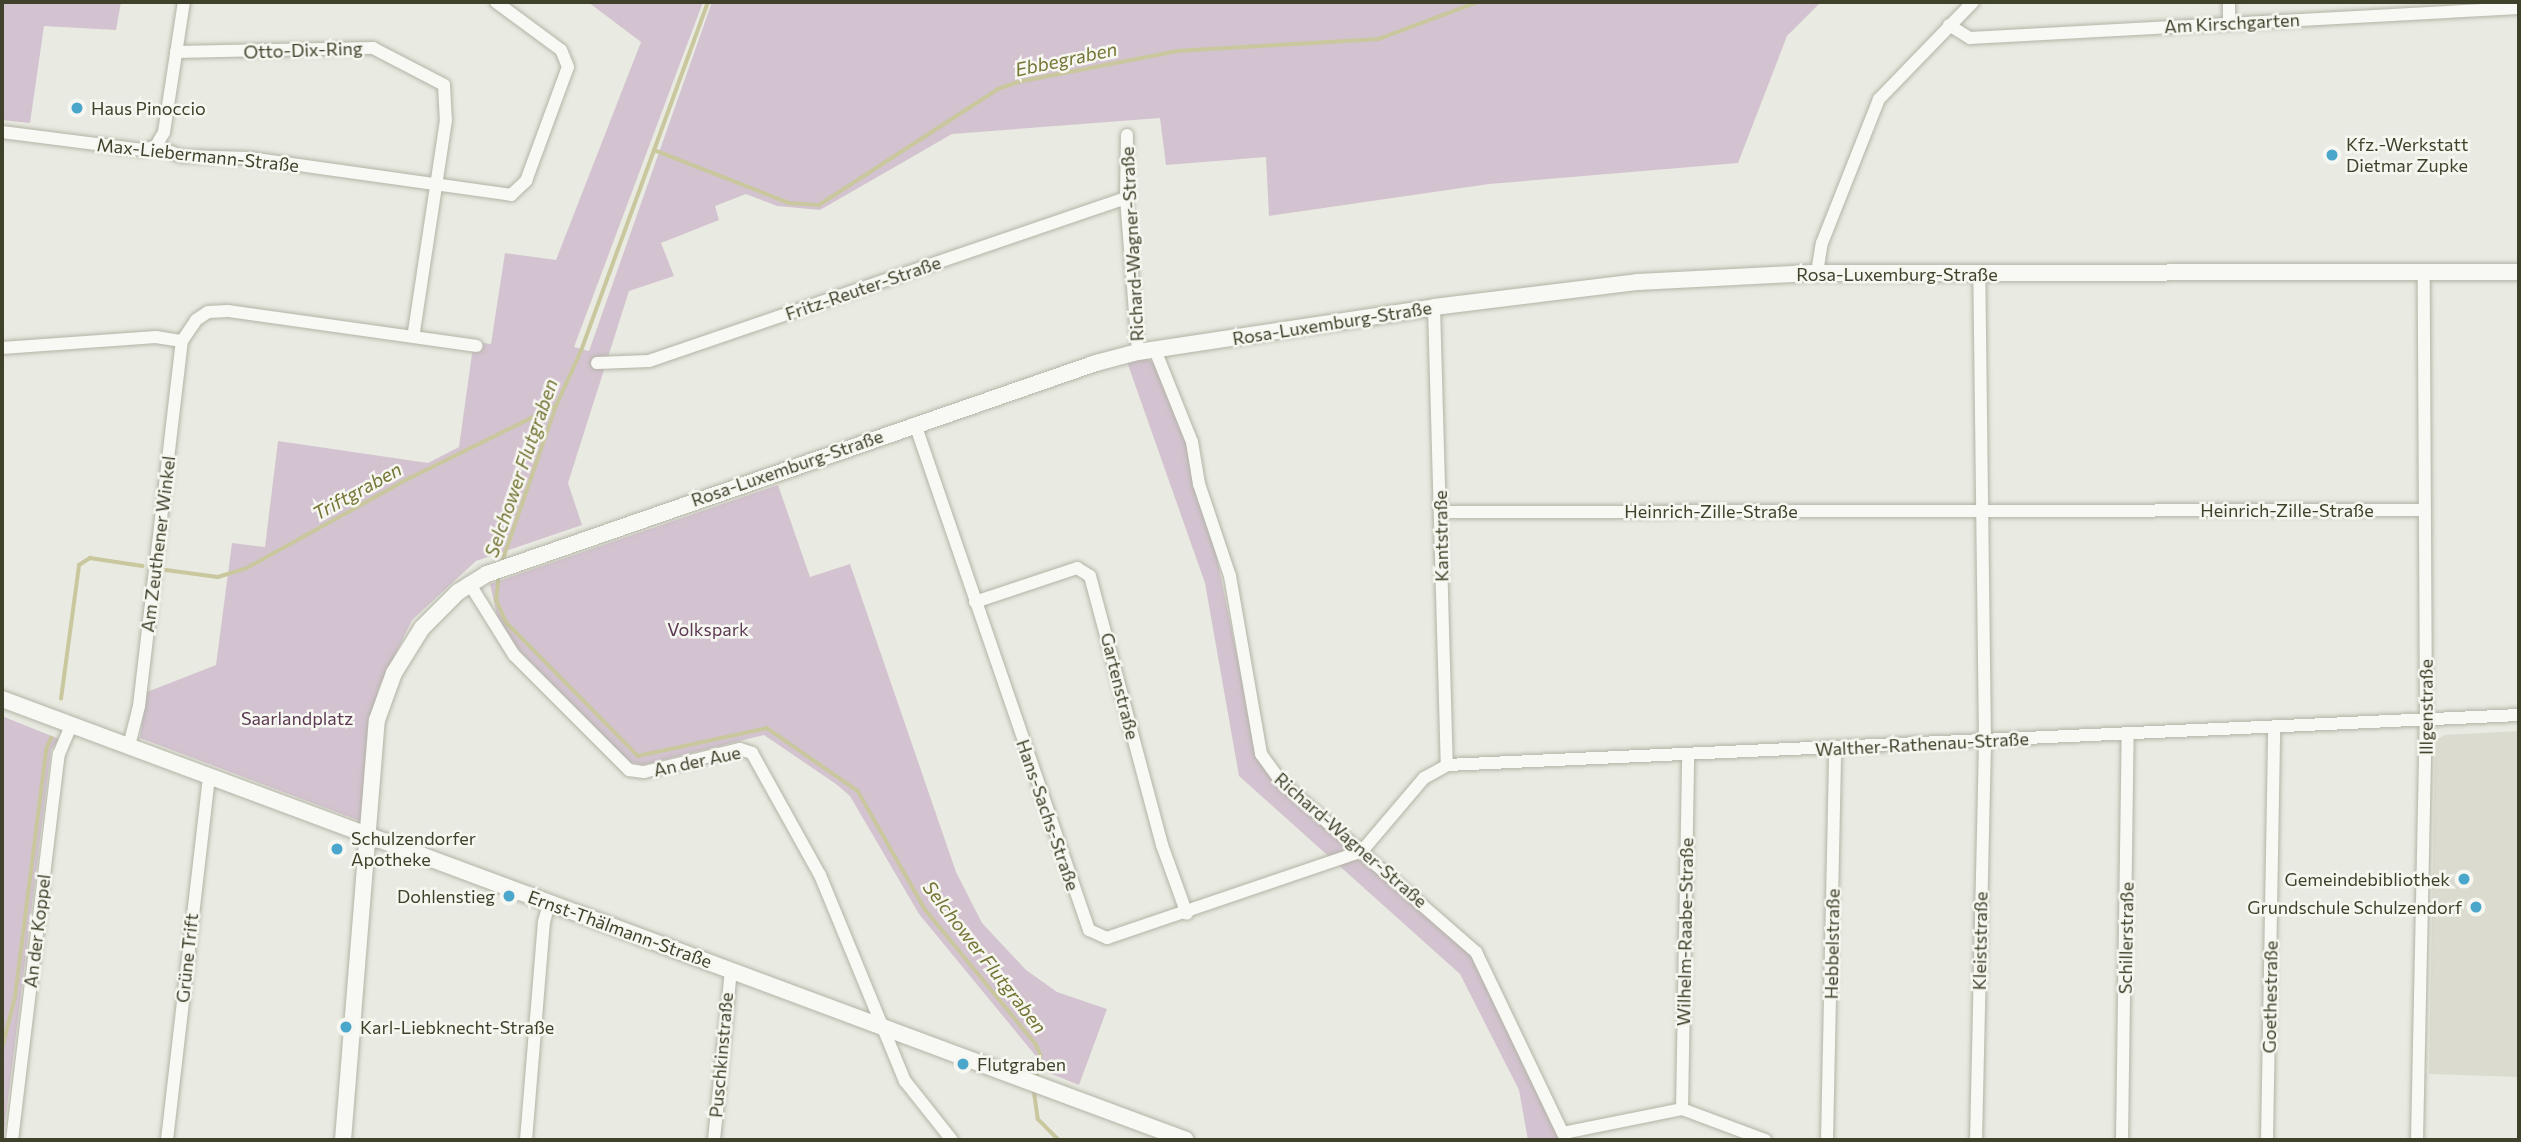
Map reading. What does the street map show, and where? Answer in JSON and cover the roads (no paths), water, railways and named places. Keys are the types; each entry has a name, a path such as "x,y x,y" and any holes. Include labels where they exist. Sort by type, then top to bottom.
{"street":[{"path":"156,146 164,132 184,2"},
{"name":"Max-Liebermann-Straße","path":"2,132 143,150 156,146 170,154 249,158 504,197 520,190 566,75 561,50 496,2"},
{"path":"1817,273 1820,250 1879,99 1973,2"},
{"path":"2229,2 2229,23"},
{"name":"Am Kirschgarten","path":"1949,25 1970,38 2229,23 2428,7 2519,8"},
{"name":"Otto-Dix-Ring","path":"176,52 365,48 392,56 436,79 447,93 436,186"},
{"name":"Richard-Wagner-Straße","path":"1127,135 1126,198 1138,352"},
{"path":"413,337 436,186"},
{"name":"Fritz-Reuter-Straße","path":"597,363 649,361 1126,198"},
{"name":"Rosa-Luxemburg-Straße","path":"366,836 376,727 389,684 422,628 469,583 515,563 915,424 1138,352 1434,307 1639,282 1817,273 2519,272"},
{"name":"Illgenstraße","path":"2417,1140 2426,720 2424,273"},
{"path":"1979,274 1985,741"},
{"name":"Kantstraße","path":"1434,307 1447,765"},
{"path":"2,348 156,337 182,341 196,320 216,310 477,346"},
{"name":"Am Zeuthener Winkel","path":"129,746 139,706 182,341"},
{"name":"Richard-Wagner-Straße","path":"1155,350 1192,442 1199,484 1230,576 1261,754 1281,782 1476,952 1565,1136"},
{"name":"Hans-Sachs-Straße","path":"915,424 1089,930 1107,938 1187,914 1362,851"},
{"name":"Heinrich-Zille-Straße","path":"1441,512 2425,510"},
{"name":"Gartenstraße","path":"975,602 1077,568 1090,576 1162,845 1187,914"},
{"name":"An der Aue","path":"469,583 514,655 629,770 644,772 740,749 752,753 820,875 879,1026"},
{"name":"Ernst-Thälmann-Straße","path":"2,699 1186,1140"},
{"name":"Walther-Rathenau-Straße","path":"1447,765 2519,715"},
{"name":"An der Koppel","path":"12,1140 59,754 72,724"},
{"name":"Goethestraße","path":"2267,1140 2274,728"},
{"name":"Schillerstraße","path":"2122,1140 2128,735"},
{"name":"Kleiststraße","path":"1976,1140 1985,741"},
{"name":"Hebbelstraße","path":"1827,1140 1835,748"},
{"name":"Wilhelm-Raabe-Straße","path":"1682,1109 1688,754"},
{"path":"1362,851 1424,778 1447,765"},
{"name":"Grüne Trift","path":"167,1140 209,777"},
{"path":"343,1140 366,836"},
{"path":"526,1140 544,922 549,903"},
{"name":"Puschkinstraße","path":"714,1140 731,970"},
{"path":"879,1026 905,1082 952,1140"},
{"path":"1565,1136 1682,1109 1765,1140"}],"waterway":[{"name":"Selchower Flutgraben","path":"502,562 556,406 581,351 708,2"},
{"name":"Ebbegraben","path":"654,150 789,203 819,205 998,89 1018,82 1177,51 1379,39 1478,2"},
{"name":"Triftgraben","path":"166,570 218,577 245,569 410,478 556,406"},
{"name":"Triftgraben","path":"61,699 79,565 90,558 142,566"},
{"name":"Selchower Flutgraben","path":"499,576 497,601 507,623 638,756 767,728 858,791 925,909 1036,1044 1041,1055 1037,1078"},
{"name":"Triftgraben","path":"2,1049 15,997 46,750 51,738"},
{"name":"Selchower Flutgraben","path":"1034,1089 1038,1119 1059,1140"}],"place":[{"name":"Haus Pinoccio","path":"77,108"},
{"name":"Kfz.-Werkstatt Dietmar Zupke","path":"2332,155"},
{"name":"Schulzendorfer Apotheke","path":"337,849"},
{"name":"Gemeindebibliothek","path":"2464,879"},
{"name":"Dohlenstieg","path":"509,896"},
{"name":"Grundschule Schulzendorf","path":"2476,907"},
{"name":"Karl-Liebknecht-Straße","path":"346,1027"},
{"name":"Flutgraben","path":"963,1064"}],"park label":[{"name":"Volkspark","path":"708,629"},
{"name":"Saarlandplatz","path":"297,718"}]}
